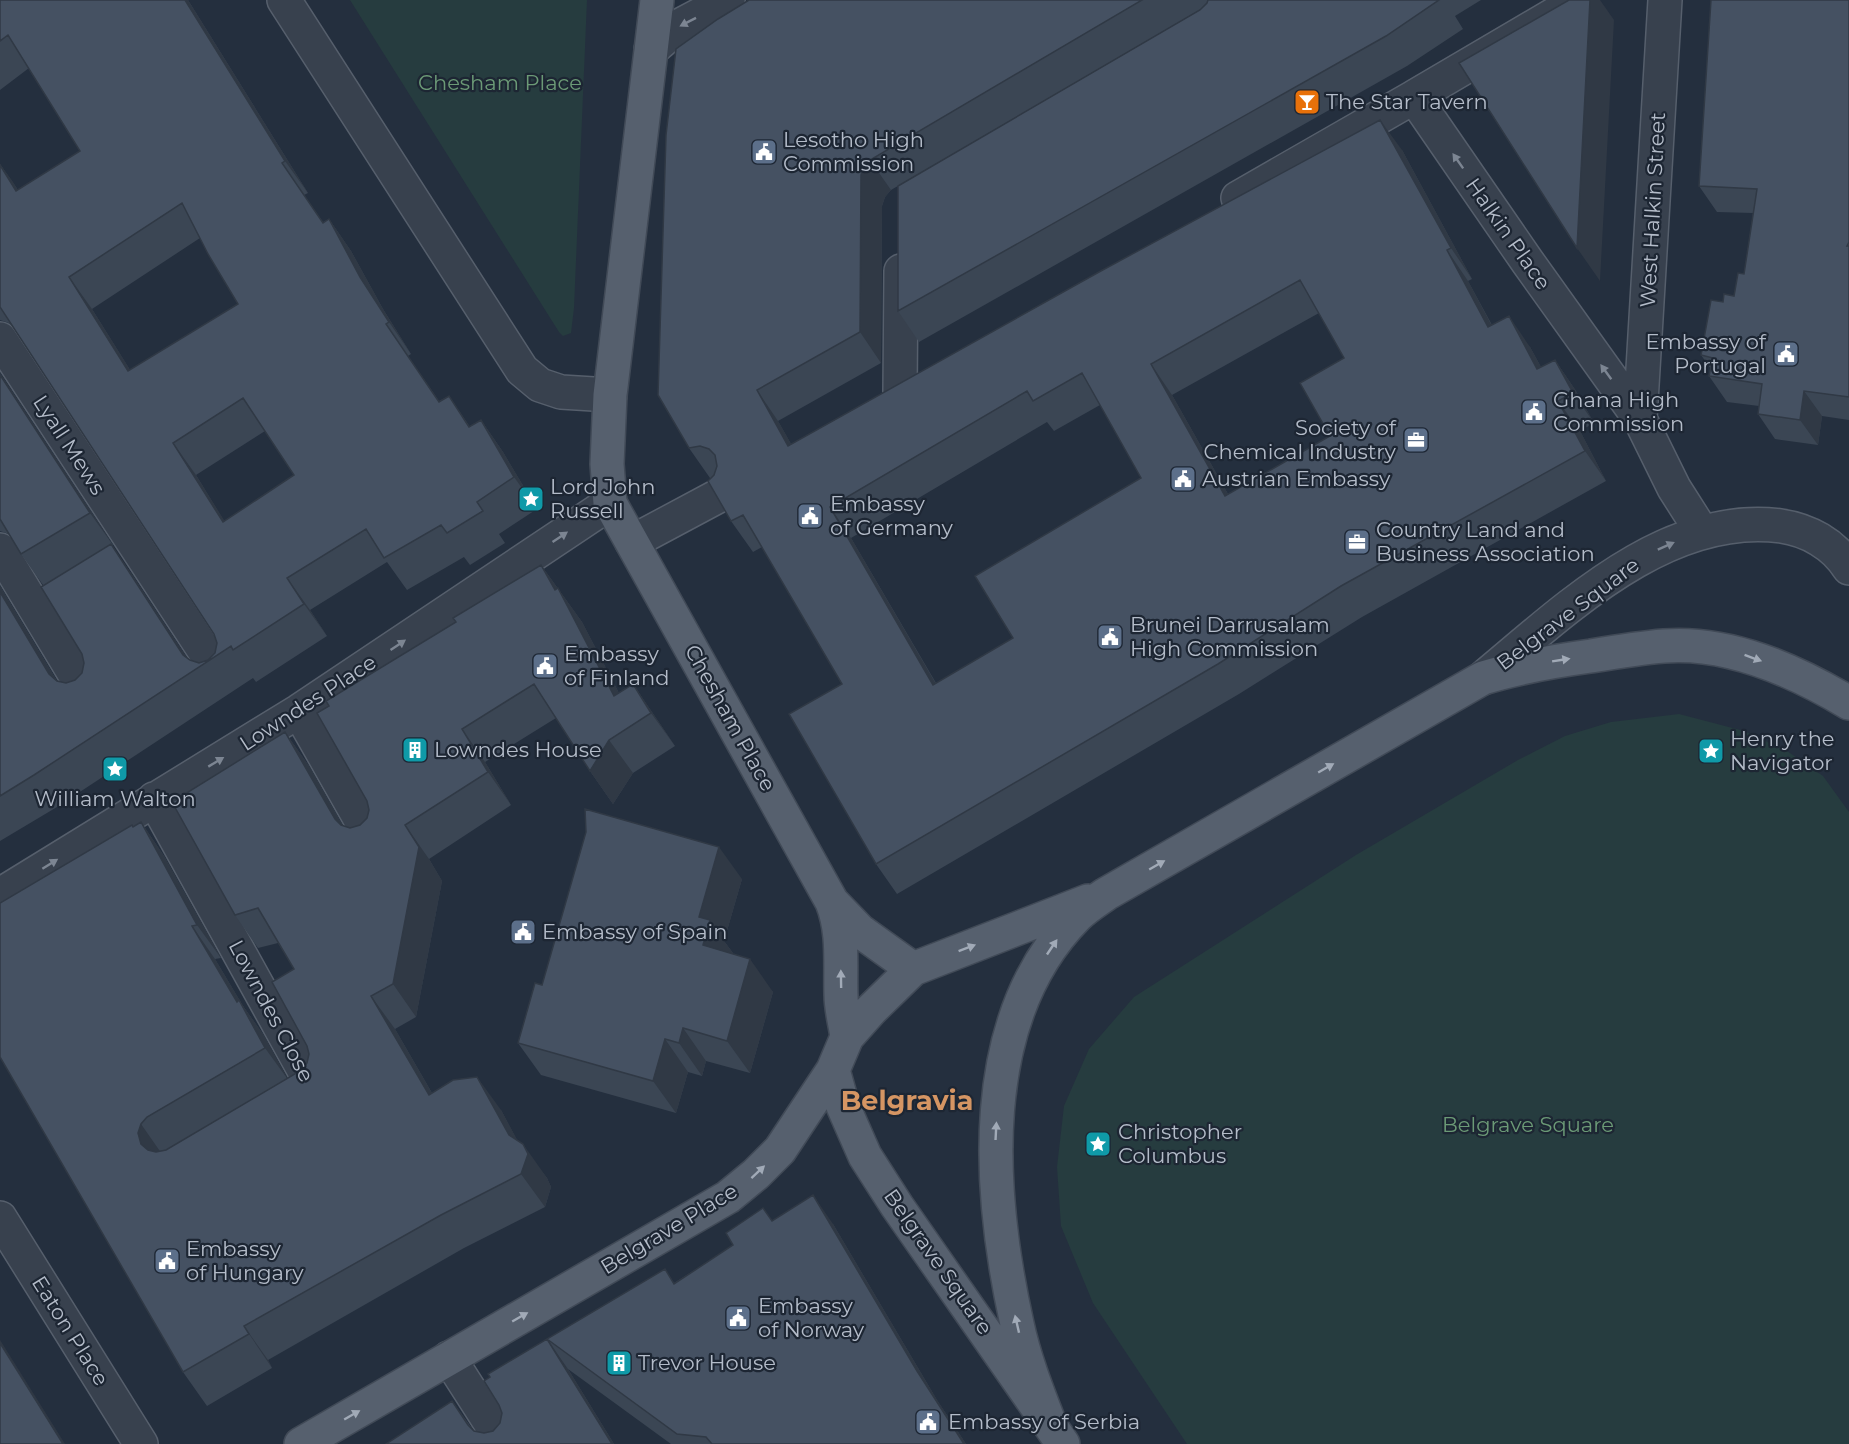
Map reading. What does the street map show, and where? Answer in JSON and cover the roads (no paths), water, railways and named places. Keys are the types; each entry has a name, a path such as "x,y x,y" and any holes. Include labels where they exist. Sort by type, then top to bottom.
{"main road":[{"name":"Chesham Place","path":"657,0 610,395 607,464 610,503 832,902 838,918 841,938 841,997 847,1037"},
{"name":"Belgrave Square","path":"1106,894 1484,678 1517,668 1665,646 1703,646 1746,655 1776,666 1849,703"},
{"name":"Belgrave Place","path":"301,1444 728,1197 780,1150 833,1070 847,1037 913,969 1106,894"},
{"path":"1056,1432 1032,1377 1017,1326 1006,1270 995,1147 997,1102 1003,1059 1019,1011 1037,969 1056,940 1078,915 1106,894"},
{"name":"Chesham Place","path":"832,902 860,931 913,969"},
{"name":"Belgrave Square","path":"833,1070 843,1106 865,1156 897,1206 1056,1432"}],"street":[{"path":"284,0 522,370 540,386 561,392 610,395"},
{"path":"651,50 679,26 728,0"},
{"path":"1208,215 1579,0"},
{"name":"West Halkin Street","path":"1640,419 1665,0"},
{"name":"Halkin Place","path":"1414,97 1640,419 1674,488 1702,532"},
{"path":"900,391 901,240"},
{"name":"Lyall Mews","path":"0,339 129,557 221,676"},
{"path":"872,407 931,373"},
{"path":"632,542 720,495"},
{"name":"Lowndes Place","path":"0,895 300,711 610,503"},
{"name":"Belgrave Square","path":"1484,678 1557,616 1603,583 1653,552 1702,532 1766,524 1790,528 1813,536 1832,547 1848,564"},
{"path":"0,550 48,606 88,696"},
{"path":"300,711 375,843"},
{"name":"Lowndes Close","path":"154,799 314,1088 273,1112"},
{"name":"Eaton Place","path":"0,1218 141,1444"},
{"path":"449,1358 504,1444"}],"place":[{"name":"The Star Tavern","path":"1307,102"},
{"name":"Lesotho High Commission","path":"764,152"},
{"name":"Embassy of Portugal","path":"1786,354"},
{"name":"Ghana High Commission","path":"1534,412"},
{"name":"Society of Chemical Industry","path":"1416,440"},
{"name":"Austrian Embassy","path":"1183,479"},
{"name":"Lord John Russell","path":"531,499"},
{"name":"Embassy of Germany","path":"810,516"},
{"name":"Country Land and Business Association","path":"1357,542"},
{"name":"Brunei Darrusalam High Commission","path":"1110,637"},
{"name":"Embassy of Finland","path":"545,666"},
{"name":"Lowndes House","path":"415,750"},
{"name":"Henry the Navigator","path":"1711,751"},
{"name":"William Walton","path":"115,769"},
{"name":"Embassy of Spain","path":"523,932"},
{"name":"Christopher Columbus","path":"1098,1144"},
{"name":"Embassy of Hungary","path":"167,1261"},
{"name":"Embassy of Norway","path":"738,1318"},
{"name":"Trevor House","path":"619,1363"},
{"name":"Embassy of Serbia","path":"928,1422"}],"district":[{"name":"Belgravia","path":"907,1101"}]}
